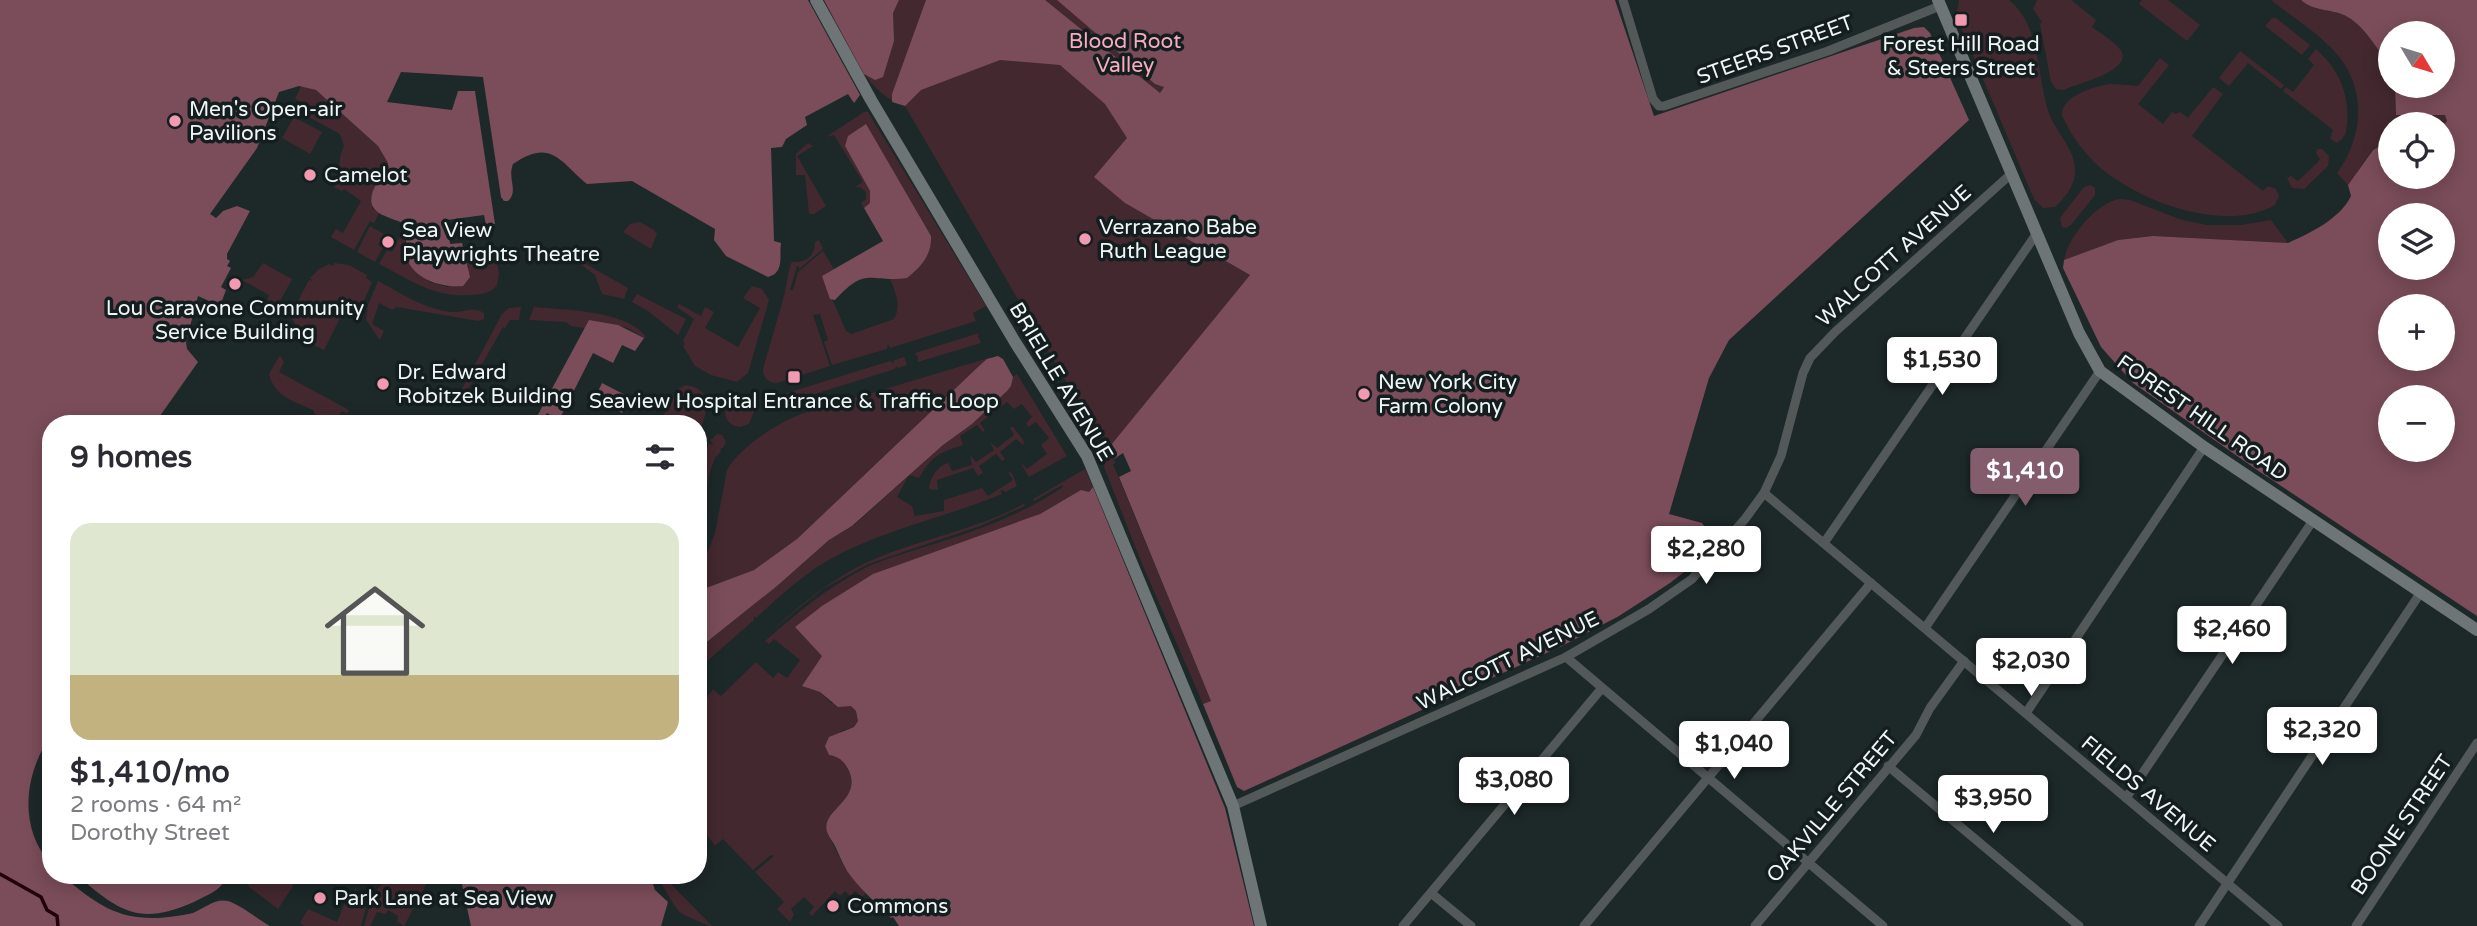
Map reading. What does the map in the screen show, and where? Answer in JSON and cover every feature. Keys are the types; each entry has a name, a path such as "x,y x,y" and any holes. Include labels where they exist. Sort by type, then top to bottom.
{"street":[{"name":"BRIELLE AVENUE","path":"816,0 878,112 1015,342 1087,456 1233,806 1261,926"},
{"name":"STEERS STREET","path":"1623,0 1654,99 1659,106 1668,106 1828,51 1939,3"},
{"name":"FOREST HILL ROAD","path":"1939,3 2079,333 2100,371 2204,447 2477,630"},
{"name":"WALCOTT AVENUE","path":"1233,806 1566,656 1649,609 1692,579 1745,519 1763,493 1781,456 1798,389 1810,358 1835,332 2011,174"},
{"path":"1824,543 2037,233"},
{"path":"1925,628 2100,371"},
{"path":"2026,713 2204,447"},
{"name":"FIELDS AVENUE","path":"1763,493 2278,926"},
{"path":"2126,797 2314,519"},
{"path":"1584,926 1871,583"},
{"path":"2199,926 2421,592"},
{"path":"1566,656 1883,926"},
{"name":"OAKVILLE STREET","path":"1755,926 1916,734 1930,708 1964,661"},
{"path":"1404,926 1602,688"},
{"name":"BOONE STREET","path":"2356,926 2477,743"},
{"path":"1888,766 2079,926"},
{"path":"1431,893 1471,926"}],"green space":[{"path":"0,0 808,0 860,95 854,103 848,94 805,117 807,125 786,139 782,147 771,148 774,241 781,243 779,268 768,277 726,256 714,240 715,229 632,181 587,184 562,161 547,153 526,156 513,164 513,193 508,201 504,201 501,197 483,77 401,72 387,102 452,110 458,91 475,91 495,224 486,225 484,215 447,220 450,244 462,243 470,277 463,286 438,284 417,273 410,265 406,255 406,243 410,230 404,227 405,224 387,217 372,206 373,192 388,163 378,146 316,90 299,86 279,92 257,148 210,214 216,218 223,211 237,206 250,211 227,254 230,261 227,266 231,268 221,287 226,290 220,306 198,296 186,342 187,349 198,362 161,415 42,415 42,750 30,783 28,801 33,834 42,853 42,884 73,884 107,908 136,917 172,917 193,913 224,900 238,905 270,926 0,926"},
{"name":"Verrazano Babe Ruth League","path":"824,0 1260,0 1172,76 1127,138 1125,203 1250,275 1111,445 1112,457 1116,463 1113,464 1211,701 1203,704 1140,559 1104,467 1108,443 1096,433 905,106 890,99 865,76"},
{"path":"824,0 899,0 893,13 894,41 883,77 875,80 864,74"},
{"name":"Blood Root Valley","path":"926,0 1045,0 1160,93 1164,87 1155,84 1057,0 1615,0 1654,116 1914,28 1924,27 1930,33 1969,120 1729,340 1709,378 1669,514 1702,523 1712,537 1692,566 1619,616 1562,646 1244,791 1237,787 1203,704 1211,701 1119,477 1131,471 1123,453 1114,459 1111,445 1250,275 1125,203 1094,177 1127,138 1105,104 1060,65 1000,60 921,90 905,106 892,102 892,94"},
{"path":"1959,0 2009,0 2020,11 2027,24 2037,54 2050,116 2074,163 2072,185 2055,207 2043,208 2034,199 1960,25 1964,23 1957,11"},
{"path":"2037,0 2071,0 2096,20 2092,27 2119,48 2123,56 2120,63 2104,75 2064,90 2056,89 2051,82 2040,24 2042,22 2033,9"},
{"path":"2142,0 2168,0 2200,25 2187,41 2139,4"},
{"path":"2271,0 2301,0 2311,6 2344,15 2358,24 2378,49 2378,98 2395,98 2396,112 2378,112 2378,147 2372,150 2348,185 2337,173 2346,159 2357,128 2357,96 2353,80 2345,66 2335,52"},
{"path":"2301,0 2477,0 2477,616 2260,472 2133,383 2101,347 2063,268 2064,260 2118,240 2153,236 2288,243 2315,230 2340,212 2351,196 2348,185 2378,147 2378,189 2455,189 2455,112 2396,112 2395,98 2455,98 2455,21 2378,21 2378,49 2351,19 2339,13 2316,8"},
{"path":"2272,18 2276,18 2310,45 2302,55 2265,26"},
{"path":"2316,49 2336,73 2347,102 2346,133 2337,143 2330,139 2333,130 2283,91 2286,87 2293,92 2314,65 2308,59"},
{"path":"2240,51 2284,85 2281,89 2248,63 2229,86 2219,78"},
{"path":"2160,58 2169,65 2138,104 2163,124 2172,112 2180,112 2188,118 2213,87 2223,94 2192,136 2263,191 2268,186 2276,189 2279,196 2275,205 2255,213 2233,216 2209,215 2162,203 2120,182 2096,164 2079,145 2062,115 2067,102 2080,93 2104,85 2138,86"},
{"path":"301,86 316,90 378,146 388,163 372,208 379,213 374,223 370,221 354,250 331,237 336,229 343,233 361,201 344,189 342,191 334,187 344,146 340,134 301,113 305,104 295,99"},
{"path":"868,112 986,306 973,313 976,321 890,348 888,344 887,349 832,365 824,342 828,340 820,314 813,315 830,366 777,383 771,382 765,377 763,369 790,266 792,262 808,258 813,252 815,242 819,240 823,249 799,269 797,266 790,290 793,290 798,272 823,251 834,269 822,276 846,331 851,334 894,319 896,294 890,279 899,279 914,272 929,252 931,235 845,146 870,191 870,204 864,208 861,203 866,199 866,192 855,187 863,182 834,135 826,137"},
{"path":"294,117 322,132 310,154 282,138"},
{"path":"866,124 931,236 930,249 925,260 907,278 862,279 854,282 835,300 830,299 822,276 883,241 864,208 870,203 870,191 845,146 848,136"},
{"path":"808,143 813,146 797,156 826,206 814,214 809,214 805,175 796,175 796,154"},
{"path":"2318,149 2322,149 2329,156 2328,166 2304,189 2292,188 2287,178 2291,176 2298,181 2320,159 2316,153"},
{"path":"2091,185 2095,188 2095,195 2071,225 2062,227 2060,218 2084,187"},
{"path":"2120,199 2130,200 2182,220 2207,225 2241,225 2271,220 2288,243 2153,236 2118,240 2064,260 2071,241 2085,222 2102,207"},
{"path":"640,222 657,234 651,249 623,232 630,224"},
{"path":"370,226 384,234 378,245 383,248 375,262 357,252"},
{"path":"400,237 405,240 406,250 429,282 448,287 469,267 464,259 496,255 499,274 497,285 486,293 458,295 435,291 413,282 379,264 387,250 392,252"},
{"path":"579,260 628,288 624,299 602,294 595,275 578,262"},
{"path":"263,263 292,279 276,309 268,305 269,295 242,280 253,277"},
{"path":"334,263 349,265 367,275 366,278 372,282 361,308 351,318 342,314 324,350 314,345 309,348 305,345 305,340 295,337 293,332 297,327 290,316 309,280 313,281 310,278 319,269 329,264 333,266"},
{"path":"378,281 431,308 451,312 476,310 484,313 484,319 478,321 397,307 392,310 379,303 372,324 384,331 380,340 366,320 368,305"},
{"path":"752,286 762,289 769,300 748,373 737,382 711,375 695,366 683,346 694,319 677,307 679,304 701,316 705,307 714,312 705,328 738,347 760,308 743,298"},
{"path":"637,294 686,319 678,335 632,302"},
{"path":"521,307 519,320 510,320 505,328 503,327 462,400 467,391 462,389 502,314 509,308"},
{"path":"534,307 610,316 637,328 646,337 628,328 590,320 585,328 571,326 566,322 529,320"},
{"path":"589,320 618,325 644,338 635,351 622,345 613,363 593,353 562,415 538,415"},
{"path":"979,333 981,343 918,362 915,353"},
{"path":"280,355 284,362 279,372 349,410 347,414 342,411 339,415 315,415 313,410 280,393 269,374"},
{"path":"998,356 1003,359 1013,377 1007,391 852,526 829,540 707,642 707,588 754,570 797,539 987,359"},
{"path":"904,357 907,365 898,368 896,366 895,369 773,407 767,404 771,398 890,361 893,363"},
{"path":"992,357 979,366 797,539 754,570 707,588 707,552 715,533 727,470 750,445 770,430 801,414"},
{"path":"1017,374 1067,456 1029,477 1020,462 1027,469 1047,454 1041,445 1049,438 1036,422 1028,427 1026,423 1032,417 1022,404 1014,409 1007,402 980,423 985,430 983,432 977,425 960,436 963,445 937,456 919,478 909,475 972,424 1011,386 1013,377"},
{"path":"602,383 635,400 630,410 625,407 622,413 595,398"},
{"path":"686,385 702,392 706,415 663,415 678,389"},
{"path":"737,398 751,402 754,411 749,424 740,427 730,423 725,414 726,406"},
{"path":"1010,427 1013,427 1024,441 1023,445 1016,439 1000,452 1005,459 1002,461 996,454 979,466 983,473 978,476 973,468 937,480 938,490 929,489 932,477 941,466 948,463 952,471 972,465 970,455 976,462 994,450 990,442 997,448 1014,435"},
{"path":"717,434 722,435 726,442 715,458 707,486 707,449 709,443 713,443 710,441"},
{"path":"1085,469 1093,487 1089,492 1081,490 1040,514 795,627 823,656 802,686 820,692 831,703 851,706 856,711 858,721 854,727 841,731 839,757 847,767 851,779 850,791 844,803 834,812 827,832 845,869 866,893 862,897 855,891 850,896 845,891 840,896 835,891 812,916 809,913 814,907 804,897 791,909 794,914 790,922 777,909 784,902 755,872 774,856 771,855 753,870 723,839 715,846 707,835 707,698 713,689 721,696 756,662 773,678 778,672 787,678 800,660 774,639 769,644 765,641 825,592 865,568 1000,520 1063,487 1062,485 1034,501 1033,499"},
{"path":"1008,472 1012,473 1017,486 1005,492 1000,491 1002,494 869,541 827,561 799,580 756,618 754,616 754,620 707,661 707,642 829,540 853,526 908,476 897,497 912,506 915,516 944,511 944,500 982,488 988,496 1013,480"},
{"path":"1093,487 1225,808 1254,926 899,926 845,868 827,832 830,817 846,797 852,781 845,765 839,758 829,755 825,746 829,737 854,727 858,721 856,711 851,706 838,707 820,692 802,686 822,656 795,627 822,606 873,574 1040,514 1081,490 1089,492"},
{"path":"1024,504 1025,506 980,526 868,564 823,589 771,631 821,590 848,572 895,551 988,520"},
{"path":"88,884 223,884 194,902 159,913 131,911 105,898"},
{"path":"248,884 293,886 278,909"},
{"path":"426,884 404,926 397,921 398,916 388,910 385,914 377,912 370,926 364,926 371,903 381,885"},
{"path":"462,884 653,884 655,890 668,902 661,926 471,926"},
{"path":"662,884 671,884 712,926 681,913"},
{"path":"356,887 357,895 368,898 361,926 304,926 300,923 308,909 337,922 350,891 353,892"}],"waterway":[{"path":"0,874 41,897 47,910 57,916 58,926"}],"place":[{"name":"Forest Hill Road & Steers Street","path":"1961,20"},
{"name":"Men's Open-air Pavilions","path":"175,121"},
{"name":"Camelot","path":"310,175"},
{"name":"Verrazano Babe Ruth League","path":"1085,239"},
{"name":"Sea View Playwrights Theatre","path":"388,242"},
{"name":"Lou Caravone Community Service Building","path":"235,284"},
{"name":"Seaview Hospital Entrance & Traffic Loop","path":"794,377"},
{"name":"Dr. Edward Robitzek Building","path":"383,384"},
{"name":"New York City Farm Colony","path":"1364,394"},
{"name":"Park Lane at Sea View","path":"320,898"},
{"name":"Commons","path":"833,906"}]}
